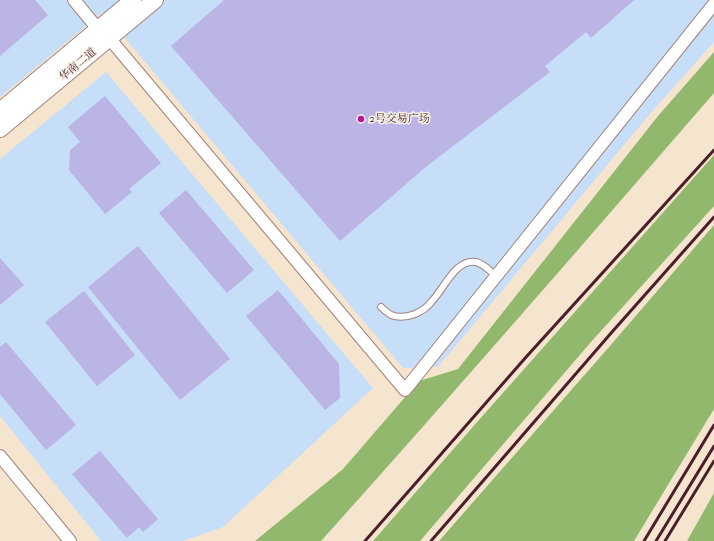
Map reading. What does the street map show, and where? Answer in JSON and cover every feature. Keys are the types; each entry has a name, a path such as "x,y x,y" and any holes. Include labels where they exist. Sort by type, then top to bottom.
{"street":[{"path":"74,0 104,33 405,390 714,4"},
{"name":"华南二道","path":"0,129 104,33 133,0"},
{"name":"华南二道","path":"0,111 104,33 155,0"},
{"path":"0,456 70,541"}],"lane":[{"path":"381,307 391,314 401,317 409,317 421,311 432,302 458,267 466,263 475,262 483,265 496,276"}],"shaded area":[{"path":"0,0 714,0 714,42 649,115 438,367 403,368 103,12 0,97"},
{"path":"106,72 373,388 223,527 183,541 101,541 0,416 0,159"}],"green space":[{"path":"714,52 714,93 470,374 321,541 255,541 343,469 419,381 458,369 658,116"},
{"path":"714,155 714,206 591,342 420,541 373,541 478,421"},
{"path":"714,225 714,409 634,541 439,541 609,347"},
{"path":"714,493 714,541 687,541"}],"building":[{"path":"0,0 35,0 48,15 0,56"},
{"name":"2号交易广场","path":"224,0 634,0 591,38 586,32 545,66 550,72 427,166 340,241 171,46"},
{"path":"105,96 161,163 129,189 132,192 105,214 69,170 70,150 80,142 68,127"},
{"path":"186,190 254,270 227,293 159,213"},
{"path":"138,246 230,359 180,400 88,287"},
{"path":"0,258 24,285 0,305"},
{"path":"278,290 339,364 340,398 325,410 246,316"},
{"path":"84,291 135,355 97,386 45,322"},
{"path":"6,342 76,425 46,450 0,394 0,347"},
{"path":"100,451 158,519 143,532 139,527 127,538 72,474"}],"railway":[{"path":"365,541 527,356 714,150"},
{"path":"431,541 714,217"},
{"path":"644,541 714,425"},
{"path":"656,541 714,446"},
{"path":"665,541 714,461"}],"place":[{"name":"2号交易广场","path":"361,119"}]}
